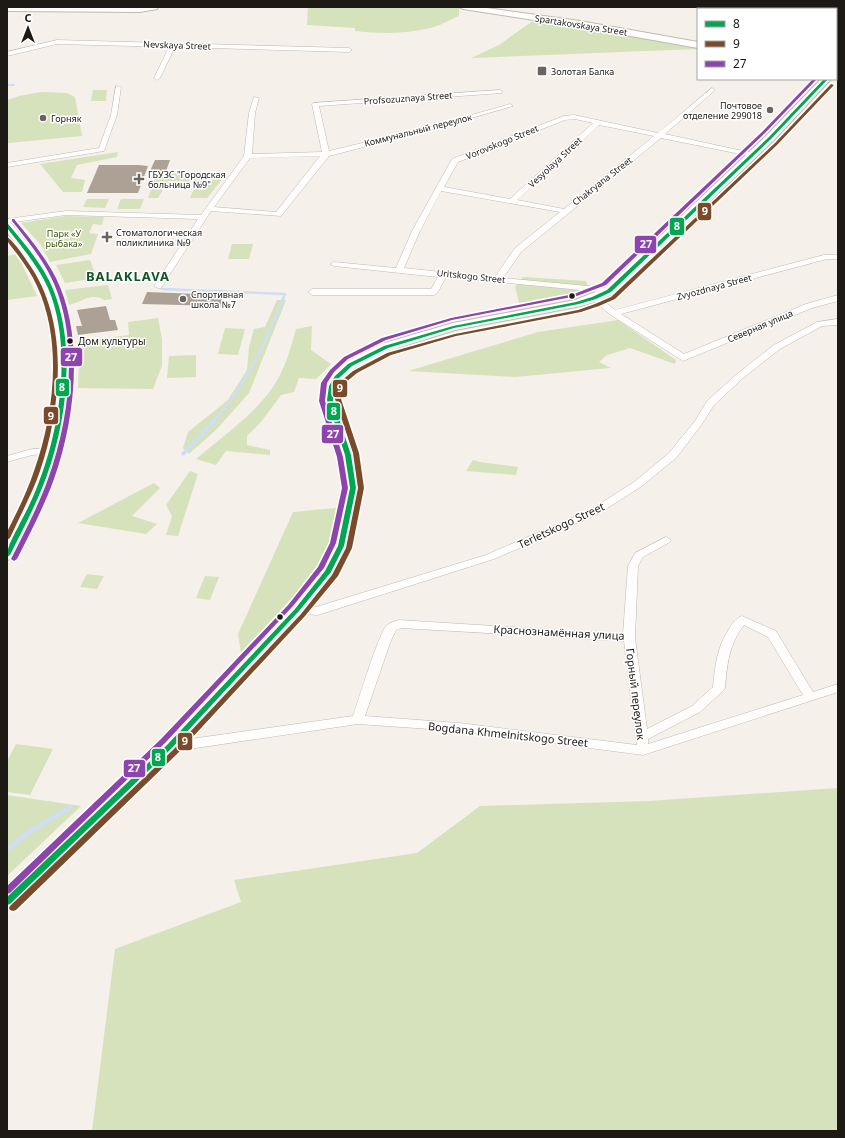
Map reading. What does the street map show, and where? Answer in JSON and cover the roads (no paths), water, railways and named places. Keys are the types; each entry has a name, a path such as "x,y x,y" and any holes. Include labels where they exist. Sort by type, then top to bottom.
{"main road":[{"path":"9,8 140,10 154,7"},
{"name":"Spartakovskaya Street","path":"463,7 580,24 697,45"},
{"path":"7,902 170,747 298,610 328,572 341,546 353,488 348,455 330,400 332,386 337,377 350,365 386,347 453,327 577,303 594,298 608,291 752,155 825,80"},
{"path":"7,225 24,246 51,290 60,323 62,362 60,404 48,465 22,527 7,555"}],"street":[{"name":"Nevskaya Street","path":"7,54 57,42 349,50"},
{"path":"157,78 173,45"},
{"path":"14,46 30,48"},
{"path":"7,165 102,150 114,115 118,87"},
{"name":"Chakryana Street","path":"498,279 518,250 564,211 659,136 712,90"},
{"name":"Profsozuznaya Street","path":"326,154 315,104 500,92"},
{"path":"158,286 203,216 248,156 252,113 256,98"},
{"name":"Коммунальный переулок","path":"248,156 326,154 435,127 510,106"},
{"name":"Vorovskogo Street","path":"400,269 416,231 455,161 564,118 576,118 597,123"},
{"path":"597,123 752,155"},
{"name":"Vesyolaya Street","path":"512,201 597,123"},
{"path":"209,209 278,214 326,154"},
{"path":"439,188 564,211"},
{"path":"7,221 66,213 203,216"},
{"name":"Zvyozdnaya Street","path":"614,313 779,269 827,257 838,257"},
{"name":"Uritskogo Street","path":"334,264 444,273 608,291"},
{"path":"312,292 434,292 444,273"},
{"path":"594,298 614,313"},
{"name":"Северная улица","path":"614,313 683,358 809,306 838,298"},
{"name":"Terletskogo Street","path":"298,610 317,611 490,557 594,512 638,484 673,455 699,422 713,400 777,347 820,324 838,322"},
{"path":"7,460 32,452 51,451"},
{"name":"Краснознамённая улица","path":"358,720 384,642 391,628 399,624 629,638 633,566 639,555 666,540"},
{"path":"641,737 696,709 719,688 722,654 731,632 742,620 772,634 810,697"},
{"name":"Горный переулок","path":"629,638 641,737 644,750"},
{"name":"Bogdana Khmelnitskogo Street","path":"170,747 358,720 459,727 644,750 838,688"}],"waterway":[{"path":"7,85 14,85"},
{"path":"162,289 285,294 271,328 255,360 237,391 214,421"},
{"path":"183,454 215,420"},
{"path":"7,850 26,834 70,807"}],"place":[{"name":"Золотая Балка","path":"542,71"},
{"name":"Почтовое отделение 299018","path":"770,110"},
{"name":"Горняк","path":"43,118"},
{"name":"ГБУЗС \"Городская больница №9\"","path":"139,179"},
{"name":"Стоматологическая поликлиника №9","path":"107,237"},
{"name":"Спортивная школа №7","path":"183,299"},
{"name":"Дом культуры","path":"70,341"}],"district":[{"name":"BALAKLAVA","path":"128,276"}],"park label":[{"name":"Парк «У рыбака»","path":"64,238"}]}
